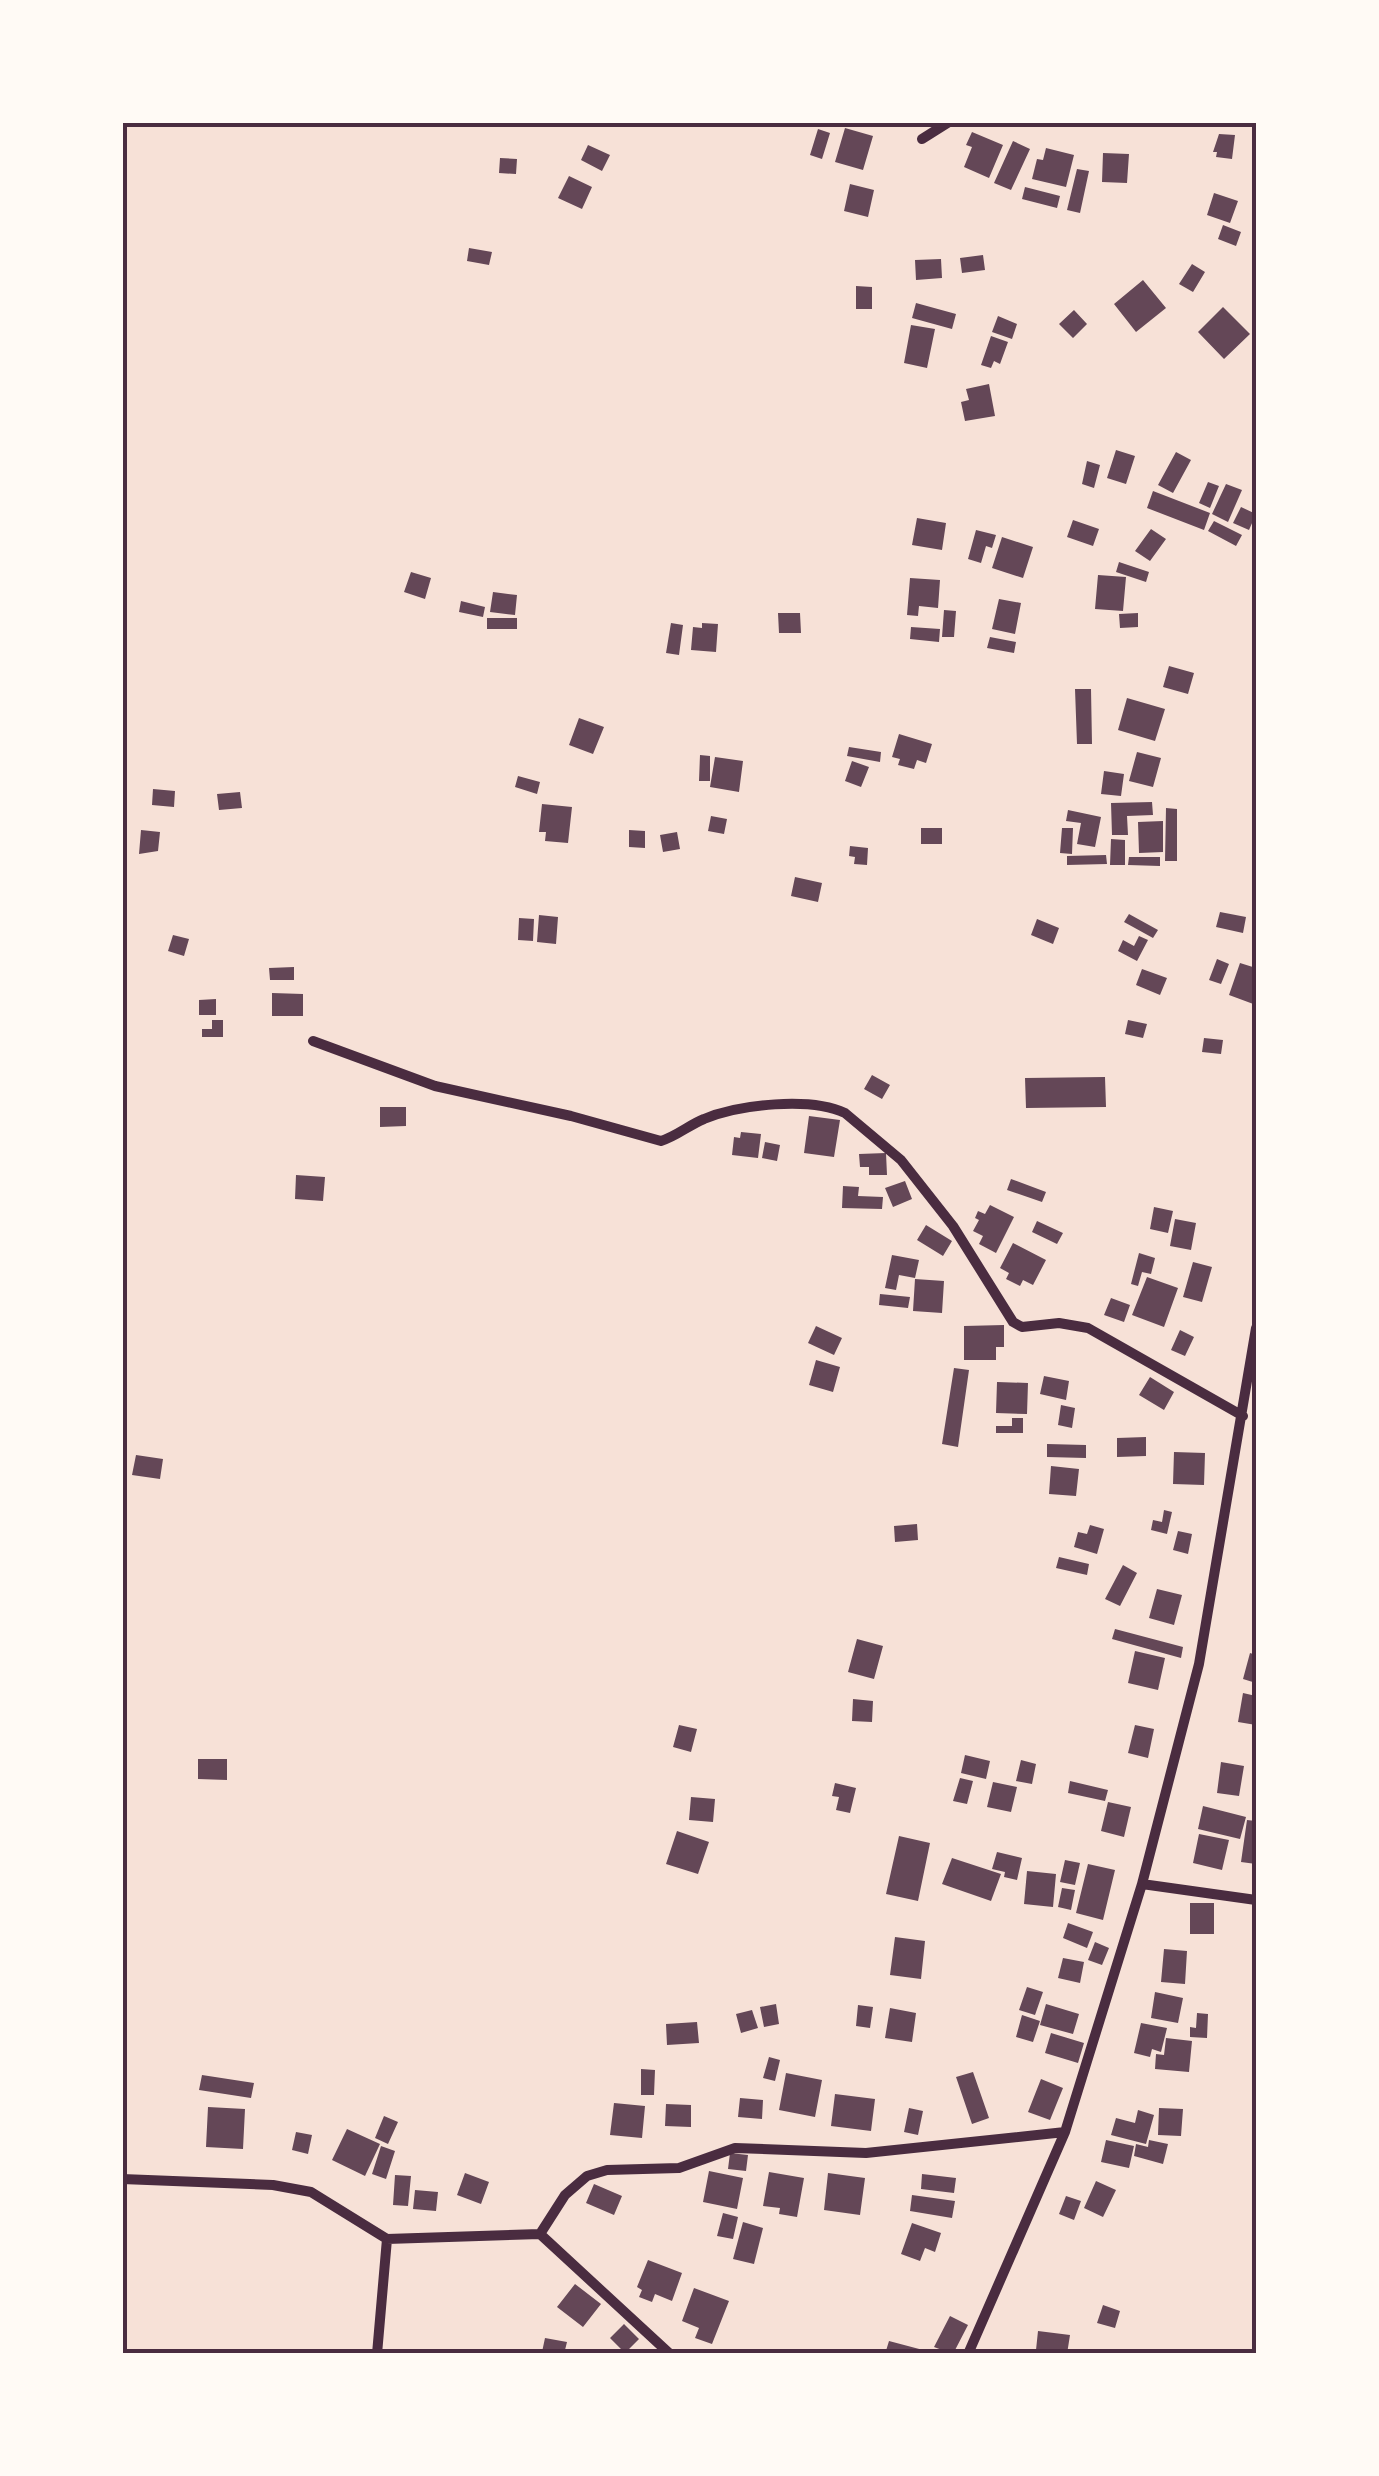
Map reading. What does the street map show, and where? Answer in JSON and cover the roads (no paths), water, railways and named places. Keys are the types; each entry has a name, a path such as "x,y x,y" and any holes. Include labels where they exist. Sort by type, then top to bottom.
{"street":[{"path":"922,139 949,122"},
{"path":"313,1041 435,1086 662,1141 720,1114 765,1106 827,1105 902,1160 953,1226 1013,1322 1022,1327 1059,1323 1088,1328 1243,1416"},
{"path":"968,2354 1065,2132 1142,1884 1198,1664 1256,1328"},
{"path":"1142,1884 1256,1900"},
{"path":"540,2234 565,2195 587,2176 608,2170 679,2168 734,2148 866,2152 1065,2132"},
{"path":"122,2179 273,2185 311,2192 387,2239 540,2234 670,2354"},
{"path":"378,2354 387,2239"}]}
